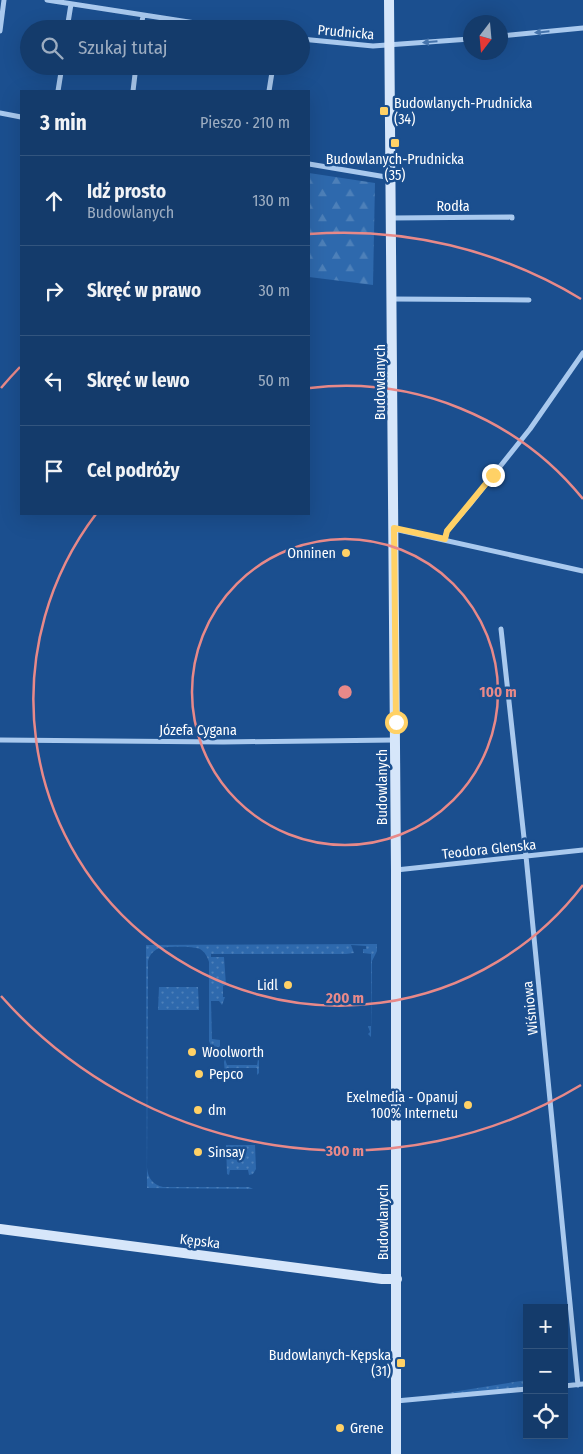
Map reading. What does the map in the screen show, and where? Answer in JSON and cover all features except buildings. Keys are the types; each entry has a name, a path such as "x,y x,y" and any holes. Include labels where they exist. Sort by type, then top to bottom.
{"main road":[{"name":"Budowlanych","path":"389,0 394,344 396,740 396,1454"},
{"name":"Kępska","path":"0,1229 367,1277 397,1279"}],"street":[{"path":"0,31 4,0"},
{"path":"47,0 176,20"},
{"path":"68,20 71,4"},
{"path":"142,20 143,15"},
{"path":"508,35 583,28"},
{"name":"Prudnicka","path":"310,40 358,46 463,40"},
{"path":"58,90 61,75"},
{"path":"132,90 135,75"},
{"path":"269,90 272,75"},
{"path":"0,114 20,117"},
{"path":"310,164 392,178"},
{"name":"Rodła","path":"392,218 512,218"},
{"path":"392,299 529,300"},
{"path":"445,539 447,531 530,429 583,353"},
{"path":"394,528 583,571"},
{"name":"Wiśniowa","path":"501,629 580,1385"},
{"name":"Józefa Cygana","path":"0,740 223,742 396,740"},
{"name":"Teodora Glenska","path":"396,870 583,850"},
{"path":"396,1401 523,1389"}],"green space":[{"path":"310,173 375,183 373,285 310,277"},
{"path":"377,944 377,951 372,961 371,1037 368,1034 370,1032 368,1026 371,1026 371,954 363,953 363,949 366,949 366,946 351,945 354,953 346,954 211,954 211,957 224,957 226,985 223,986 223,997 225,997 222,1005 219,1001 211,1001 212,1039 220,1040 220,1046 217,1049 211,1046 209,1041 209,962 206,954 200,949 185,947 161,948 152,953 148,961 147,1168 149,1175 154,1183 163,1187 249,1187 253,1189 147,1188 146,945"},
{"path":"159,987 198,987 199,1010 158,1010"},
{"path":"225,1059 227,1065 257,1065 258,1059 259,1073 257,1075 257,1068 227,1068 225,1075"},
{"path":"226,1145 255,1145 256,1169 253,1174 249,1175 248,1170 230,1170 229,1175 227,1174"},
{"path":"523,1381 523,1389 396,1401"}],"place":[{"name":"Budowlanych-Prudnicka (34)","path":"384,111"},
{"name":"Budowlanych-Prudnicka (35)","path":"395,143"},
{"name":"Onninen","path":"346,553"},
{"name":"Lidl","path":"288,985"},
{"name":"Woolworth","path":"192,1052"},
{"name":"Pepco","path":"199,1074"},
{"name":"Exelmedia - Opanuj 100% Internetu","path":"468,1105"},
{"name":"dm","path":"198,1110"},
{"name":"Sinsay","path":"198,1152"},
{"name":"Budowlanych-Kępska (31)","path":"401,1363"},
{"name":"Grene","path":"340,1428"}],"route":[{"path":"396,722 394,528 445,539 447,531 493,475"}]}
